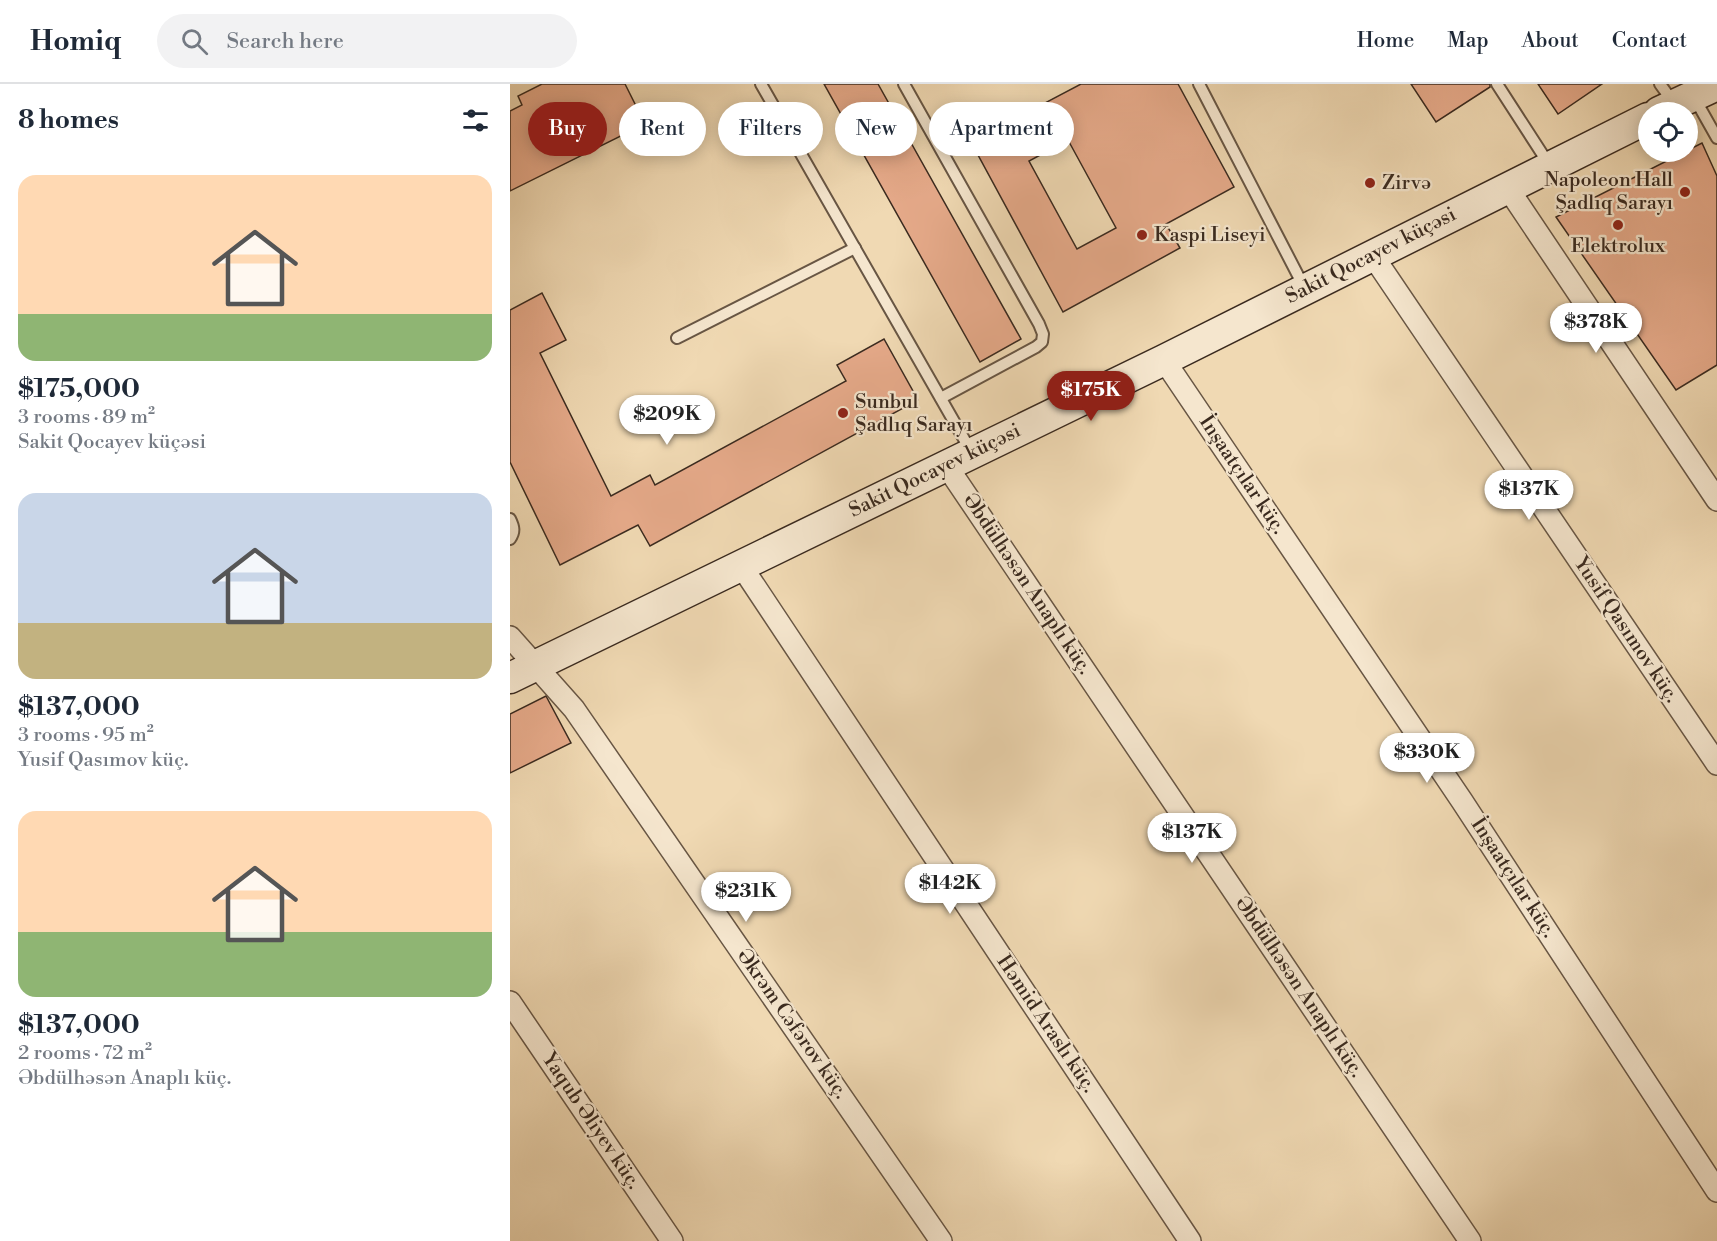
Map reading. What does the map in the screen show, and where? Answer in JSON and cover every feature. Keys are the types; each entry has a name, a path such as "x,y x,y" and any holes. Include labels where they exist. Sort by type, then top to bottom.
{"street":[{"name":"Sakit Qocayev küçəsi","path":"523,672 1164,360 1638,123"},
{"path":"1507,187 1717,500"},
{"name":"Yusif Qasımov küç.","path":"1373,256 1717,764"},
{"name":"İnşaatçılar küç.","path":"1164,360 1462,801 1717,1191"},
{"name":"Əbdülhəsən Anaplı küç.","path":"959,459 1470,1241"},
{"name":"Həmid Araslı küç.","path":"742,567 1190,1241"},
{"name":"Əkrəm Cəfərov küç.","path":"510,637 523,672 574,708 941,1241"},
{"name":"Yaqub Əliyev küç.","path":"510,1002 672,1241"}],"lane":[{"path":"761,84 941,398 959,459"},
{"path":"904,84 1040,324 1043,334 1042,342 1036,347 941,398"},
{"path":"1199,84 1305,290"},
{"path":"1497,84 1551,166"},
{"path":"1681,96 1717,138"},
{"path":"677,338 855,248"},
{"path":"510,519 514,534 510,539"}],"building":[{"path":"542,84 625,84 634,102 619,102 619,137 607,143 607,102 528,102 528,156 581,156 510,191 510,111 522,105 518,96"},
{"path":"824,84 878,84 888,102 835,102"},
{"path":"1081,84 1178,84 1234,187 1166,224 1180,248 1063,312 979,156 1038,156 1029,161 1077,249 1116,228 1074,151 1074,102 1047,102"},
{"path":"1411,84 1490,84 1490,87 1436,122"},
{"path":"1538,84 1602,84 1558,114"},
{"path":"1702,143 1717,176 1717,365 1676,390 1556,217 1665,162 1698,162 1698,145"},
{"path":"917,154 1021,339 980,362 864,156 917,156"},
{"path":"542,293 566,340 540,353 611,496 650,475 655,485 846,381 837,365 884,339 918,400 650,546 638,525 560,565 510,462 510,310"},
{"path":"546,696 571,743 510,773 510,714"}],"place":[{"name":"Zirvə","path":"1370,183"},
{"name":"Napoleon Hall Şadlıq Sarayı","path":"1685,192"},
{"name":"Elektrolux","path":"1618,225"},
{"name":"Kaspi Liseyi","path":"1142,235"},
{"name":"Sunbul Şadlıq Sarayı","path":"843,413"}]}
